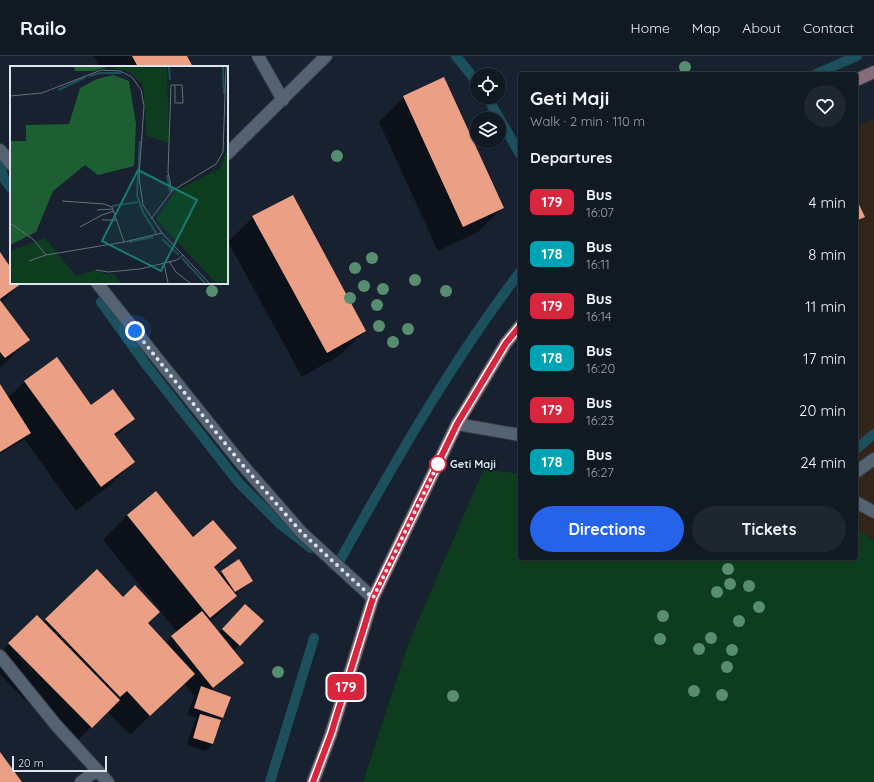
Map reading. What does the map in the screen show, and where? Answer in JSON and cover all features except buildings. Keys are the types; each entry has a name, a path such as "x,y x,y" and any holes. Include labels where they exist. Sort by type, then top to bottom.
{"street":[{"path":"258,56 283,100"},
{"path":"228,153 326,56"},
{"path":"858,79 874,72"},
{"path":"98,284 240,462 302,533 373,598"},
{"path":"313,782 331,734 373,598 457,424 506,343 518,328"},
{"path":"457,424 518,435"},
{"path":"858,471 874,459"},
{"path":"858,503 874,512"},
{"path":"0,656 56,725 108,782"},
{"path":"81,782 97,770"}],"shaded area":[{"path":"874,119 874,541 858,529 858,125"}],"green space":[{"path":"484,469 518,474 518,560 858,560 858,529 874,541 874,782 363,782 408,644"}],"waterway":[{"path":"456,56 470,73"},
{"path":"821,72 857,56"},
{"path":"491,104 518,151"},
{"path":"0,162 3,177 10,187"},
{"path":"333,565 336,567 423,416 469,343 518,275"},
{"path":"101,302 147,366 239,483 280,524 311,548"},
{"path":"858,447 874,434"},
{"path":"270,782 314,638"}],"bus line":[{"name":"179","path":"313,782 331,734 373,598 457,424 506,343 518,328"}],"place":[{"name":"Geti Maji","path":"438,464"}],"route":[{"path":"135,331 240,462 302,533 373,598 438,464"}]}
